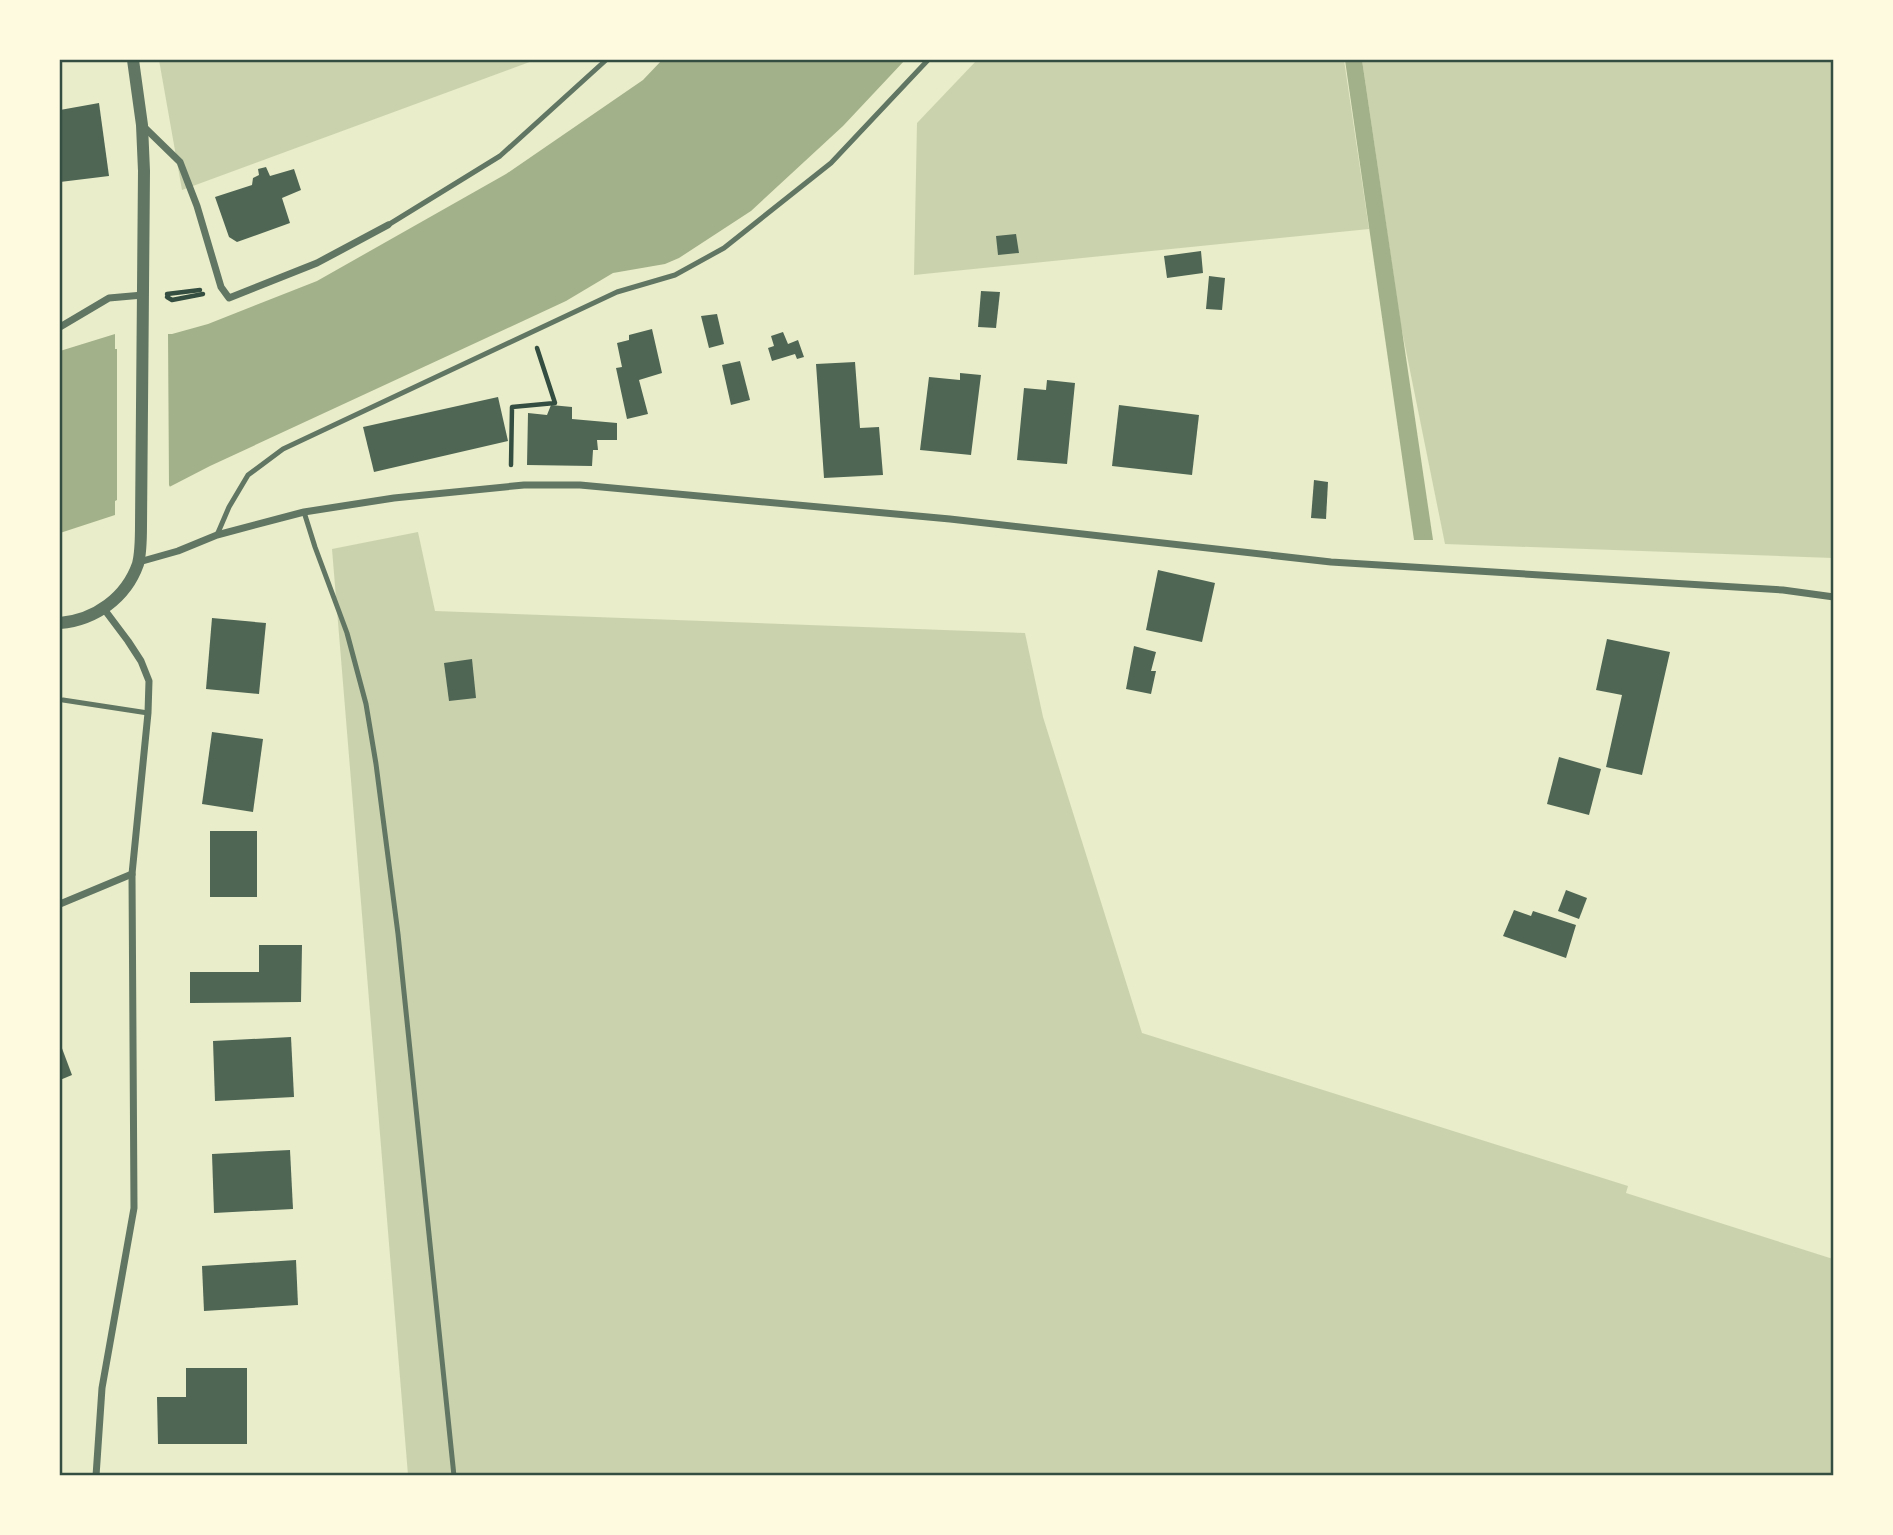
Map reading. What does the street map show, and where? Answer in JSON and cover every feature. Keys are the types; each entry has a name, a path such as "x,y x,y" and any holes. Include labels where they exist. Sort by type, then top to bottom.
{"street":[{"path":"60,623 85,618 104,609 128,584 138,562 141,525 142,125 133,60"},
{"path":"142,125 180,162 197,206 222,287 229,298 317,262 388,225"},
{"path":"60,327 109,299 143,295"},
{"path":"138,562 178,551 217,535 304,512 394,498 511,486 580,485 950,519 1331,562 1783,590 1833,597"},
{"path":"96,1475 102,1388 134,1208 132,874 149,681 141,662 104,609"},
{"path":"60,904 132,874"}],"lane":[{"path":"388,225 500,156 573,87 606,60"},
{"path":"217,535 229,507 248,475 283,449 617,292 675,275 724,248 831,163 928,60"},
{"path":"304,512 348,633 372,740 399,948 454,1475"},
{"path":"63,700 148,713"}],"path":[{"path":"143,295 222,287"},
{"path":"172,300 197,296"},
{"path":"511,486 512,407 555,403 532,331"}],"shaded area":[{"path":"159,60 535,60 182,190"},
{"path":"662,60 905,60 843,126 751,211 679,258 665,264 613,273 566,301 210,466 115,515 60,533 60,351 115,334 172,334 208,324 317,281 506,174 643,80"},
{"path":"977,60 1344,60 1369,229 914,275 917,123"},
{"path":"1345,60 1362,60 1433,540 1414,540"},
{"path":"1362,60 1833,60 1833,558 1445,544 1401,326"},
{"path":"418,532 435,611 1025,633 1043,717 1142,1033 1628,1186 1626,1193 1833,1259 1833,1475 408,1475 332,549"}],"pier":[{"path":"115,330 171,330 168,334 171,489 115,519 117,349"}],"building":[{"path":"99,103 109,176 60,182 60,110"},
{"path":"266,167 270,176 294,169 301,190 282,198 290,223 237,242 229,237 215,197 252,185 253,178 259,175 258,169"},
{"path":"1016,234 1019,253 998,255 996,236"},
{"path":"1201,251 1203,273 1167,278 1164,256"},
{"path":"1209,276 1225,278 1222,310 1206,309"},
{"path":"981,291 1000,292 996,328 978,327"},
{"path":"717,314 724,344 709,348 701,316"},
{"path":"652,329 662,373 639,380 648,414 627,419 616,368 622,367 617,343 629,340 629,335"},
{"path":"783,332 788,344 798,340 804,357 797,359 795,354 772,361 768,348 774,346 771,336"},
{"path":"740,361 750,400 731,405 722,365"},
{"path":"855,362 860,428 879,427 883,475 824,478 816,364"},
{"path":"960,373 981,375 971,455 920,450 929,377 960,380"},
{"path":"1047,380 1075,383 1067,464 1017,460 1024,388 1046,390"},
{"path":"498,397 508,441 374,472 363,427"},
{"path":"551,405 572,407 572,419 617,423 617,440 597,440 598,450 593,450 592,466 527,465 528,413 547,415"},
{"path":"1119,405 1199,415 1192,475 1112,466"},
{"path":"1314,480 1328,482 1326,519 1311,518"},
{"path":"1158,570 1215,583 1202,642 1146,630"},
{"path":"212,618 266,623 259,694 206,689"},
{"path":"1607,639 1670,652 1642,775 1606,767 1622,695 1596,690"},
{"path":"1134,646 1156,652 1151,671 1156,671 1151,694 1126,689"},
{"path":"472,659 476,698 449,701 444,663"},
{"path":"212,732 263,739 253,812 202,804"},
{"path":"1559,757 1601,769 1589,815 1547,804"},
{"path":"210,831 257,831 257,897 210,897"},
{"path":"1566,890 1587,898 1579,919 1558,911"},
{"path":"1514,910 1531,916 1533,911 1576,925 1566,958 1503,936"},
{"path":"259,945 302,945 301,1002 190,1003 190,972 259,972"},
{"path":"291,1037 294,1097 215,1101 213,1041"},
{"path":"60,1043 72,1075 60,1080"},
{"path":"290,1150 293,1209 214,1213 212,1154"},
{"path":"296,1260 298,1305 204,1311 202,1266"},
{"path":"186,1368 247,1368 247,1444 158,1444 157,1397 186,1397"}]}
